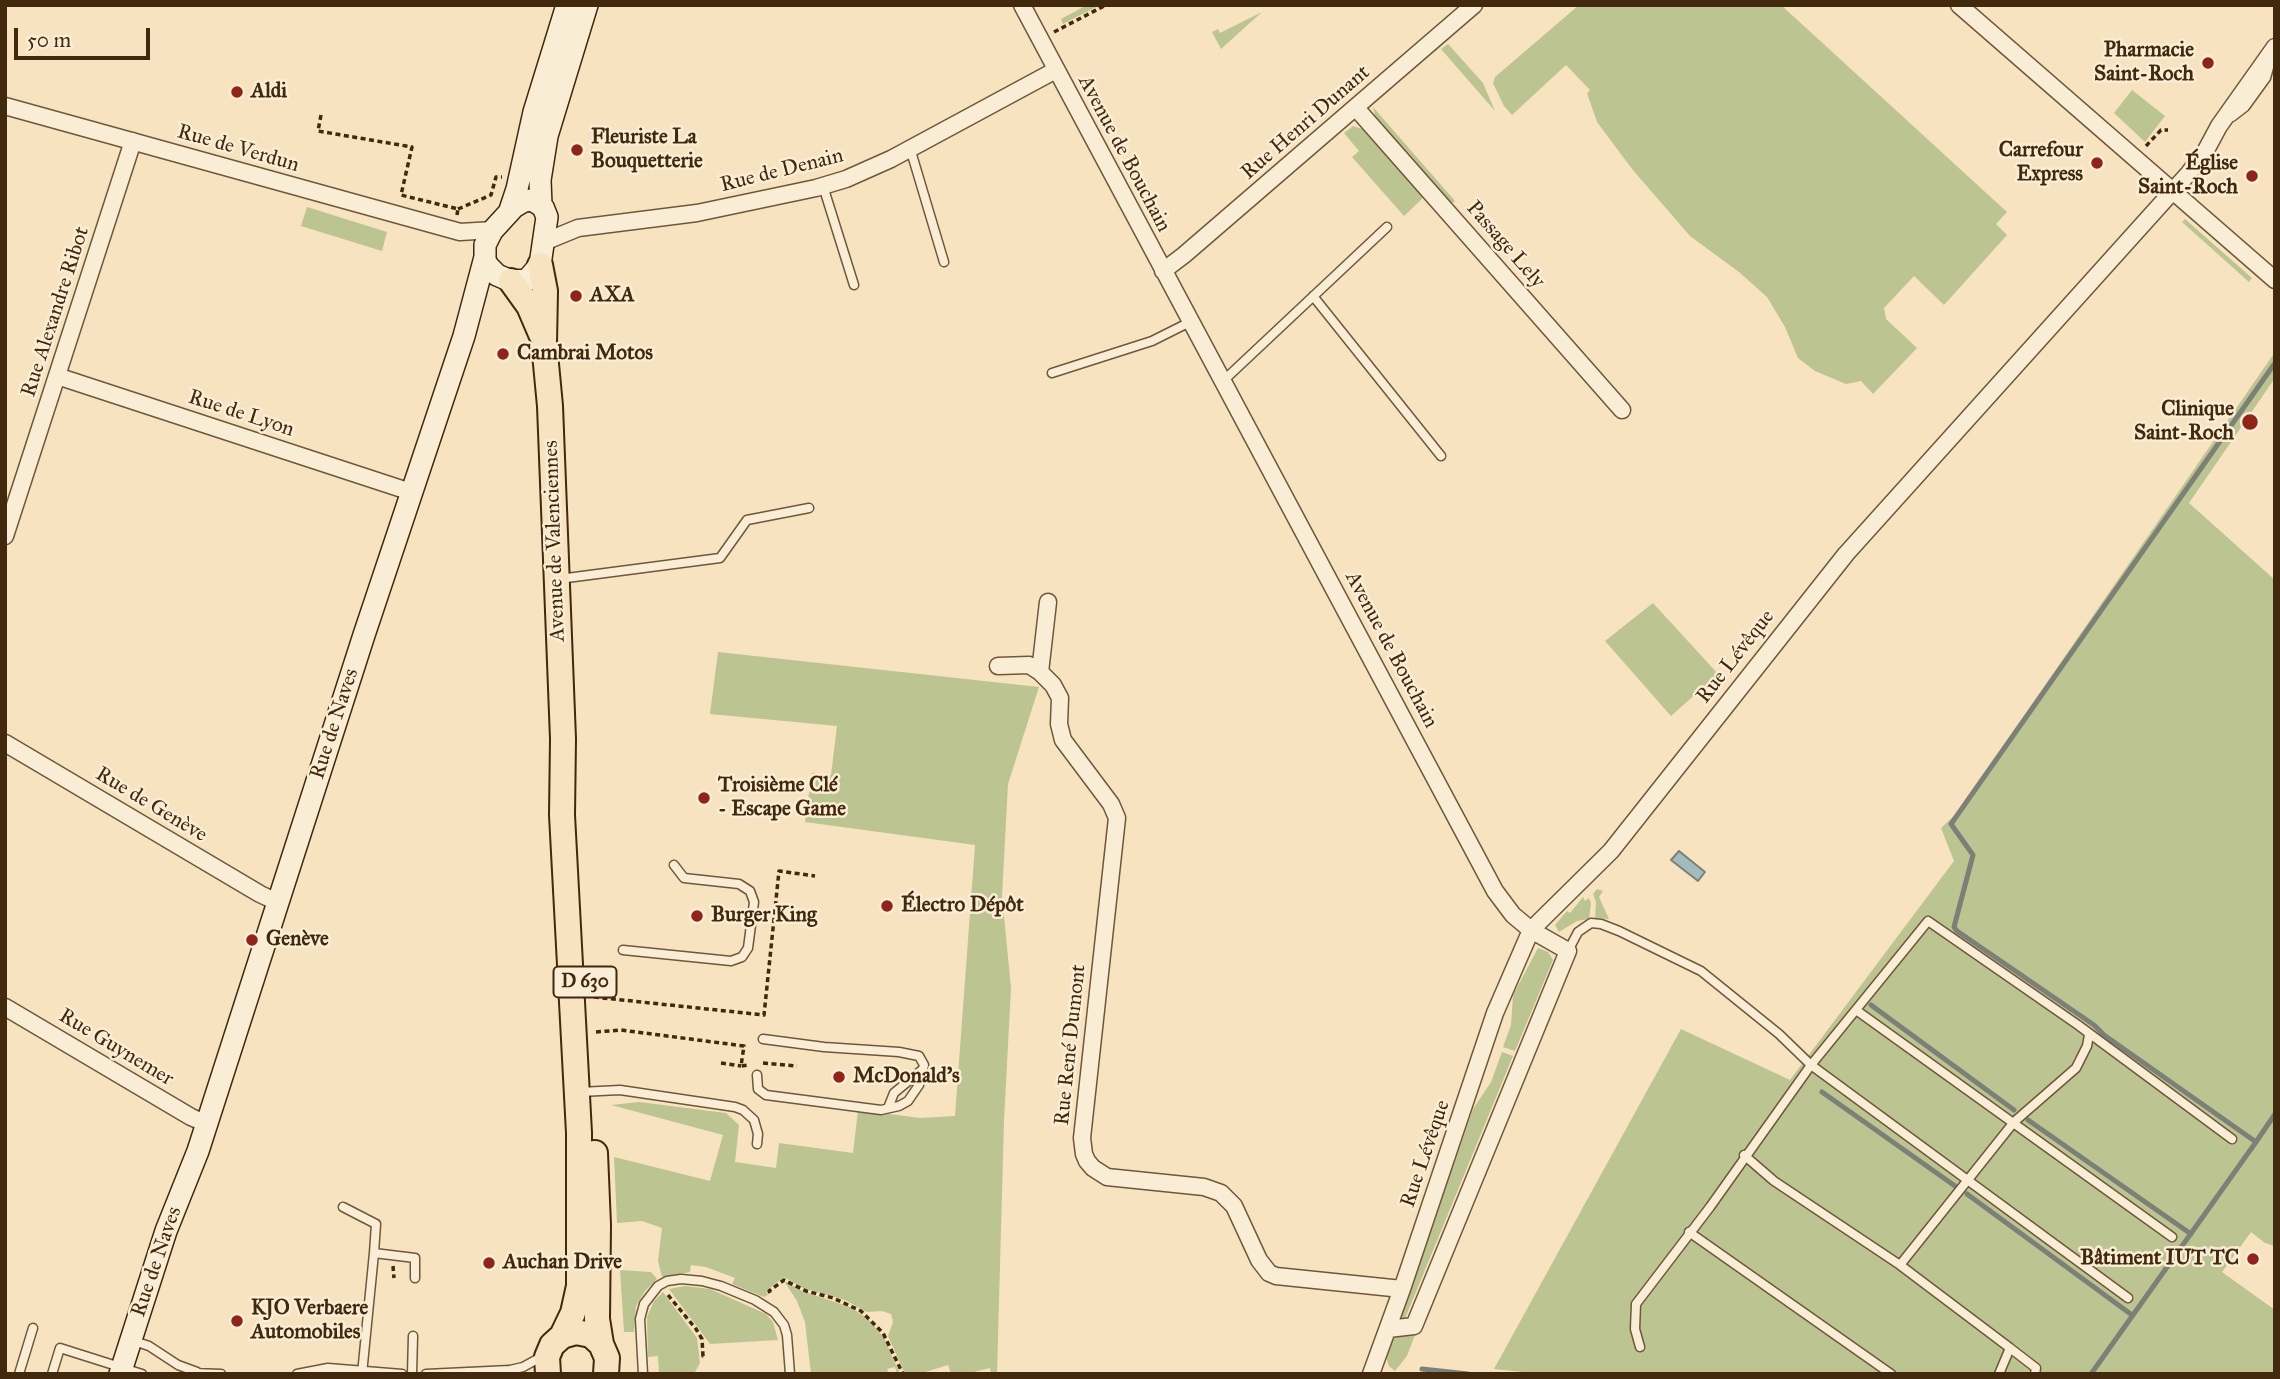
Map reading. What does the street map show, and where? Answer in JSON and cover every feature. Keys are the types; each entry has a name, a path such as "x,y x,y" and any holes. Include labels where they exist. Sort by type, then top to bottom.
{"main road":[{"path":"510,210 534,112 581,6"},
{"path":"544,209 532,200 524,201 510,210 486,241 485,255 489,267 504,278 527,280 542,253 544,209 540,189 544,150 581,6"},
{"name":"Avenue de Valenciennes","path":"542,253 563,739 562,815 584,1091 598,1225 597,1319 601,1344"},
{"name":"Rue de Naves","path":"131,1372 166,1231 198,1151 277,902 460,348 485,255"},
{"path":"474,298 504,278"},
{"name":"Avenue de Valenciennes","path":"504,278 529,306 544,342"},
{"name":"Avenue de Valenciennes","path":"553,1354 573,1312 578,1292 584,1091"},
{"path":"553,1354 581,1333 591,1335 601,1344 607,1358 606,1374"}],"street":[{"name":"Avenue de Bouchain","path":"1021,5 1495,891 1513,915 1531,930 1568,951"},
{"name":"Rue Henri Dunant","path":"1163,271 1474,5"},
{"path":"1959,5 2275,280"},
{"name":"Rue Lévêque","path":"1371,1374 1495,1013 1531,930 1611,851 1846,554 2202,157 2221,124 2274,49"},
{"name":"Rue de Denain","path":"542,253 578,228 696,214 823,186 860,173 1056,70"},
{"name":"Rue de Verdun","path":"5,106 460,232 493,230"},
{"name":"Passage Lely","path":"1356,108 1622,410"},
{"name":"Rue Alexandre Ribot","path":"5,536 133,141"},
{"path":"544,209 578,228"},
{"name":"Rue de Verdun","path":"460,232 485,255"},
{"name":"Rue de Lyon","path":"57,376 411,492"},
{"path":"998,666 1028,665 1040,671 1048,602"},
{"name":"Rue René Dumont","path":"1040,671 1060,698 1059,724 1063,740 1105,795 1117,818 1082,1138 1087,1161 1107,1177 1204,1187 1221,1193 1234,1206 1259,1260 1269,1273 1276,1276 1402,1289"},
{"name":"Rue de Genève","path":"5,743 277,902"},
{"path":"1388,1329 1414,1326 1568,951"},
{"name":"Rue Guynemer","path":"5,1007 206,1124"}],"lane":[{"path":"910,148 944,262"},
{"path":"823,186 853,285"},
{"path":"1222,382 1387,227"},
{"path":"1313,296 1441,456"},
{"path":"1052,373 1142,344 1190,322"},
{"path":"556,580 720,558 747,520 809,508"},
{"path":"623,950 732,961 742,957 748,948 754,902 750,891 739,884 684,878 674,865"},
{"path":"1640,1347 1635,1329 1636,1304 1710,1207 1744,1155 1811,1065 1928,921 2232,1139"},
{"path":"1568,951 1578,932 1591,923 1601,924 1701,971 1780,1034 1811,1065 2128,1298"},
{"path":"1856,1010 2172,1237"},
{"path":"1900,1265 2014,1122 2076,1068 2087,1046 2089,1035"},
{"path":"757,1075 758,1089 766,1095 881,1110 908,1101 919,1085 924,1065 919,1056 899,1052 763,1040"},
{"path":"888,1108 894,1093 923,1069"},
{"path":"584,1091 620,1090 735,1107 754,1120 758,1134 757,1144"},
{"path":"1744,1155 1794,1195 1900,1265 2036,1368 2035,1374"},
{"path":"342,1207 376,1224 362,1372"},
{"path":"1689,1232 1891,1374"},
{"path":"374,1253 415,1258 415,1278"},
{"path":"643,1374 642,1310 647,1298 662,1283 672,1280 702,1281 721,1286 775,1312 784,1325 790,1374"},
{"path":"19,1374 33,1328"},
{"path":"412,1374 413,1336"},
{"path":"138,1342 193,1373 221,1374"},
{"path":"52,1374 60,1348 131,1372"},
{"path":"1999,1374 2010,1348"},
{"path":"426,1374 516,1369 553,1354"},
{"path":"297,1374 328,1368 402,1374"}],"path":[{"path":"1040,39 1106,5"},
{"path":"321,115 318,131 412,147 401,195 458,209 491,195 496,177 519,179"},
{"path":"2136,158 2157,132 2168,130"},
{"path":"458,209 456,219 463,220 460,232"},
{"path":"596,1032 621,1030 744,1046 741,1066"},
{"path":"721,1063 741,1066 770,1063 797,1066"},
{"path":"761,1304 772,1294 769,1291 784,1280 806,1291 850,1305 869,1317 879,1328 903,1374"},
{"path":"662,1283 702,1339 702,1356 705,1356"}],"green space":[{"path":"1087,5 1100,5 1063,24 1061,19"},
{"path":"1579,5 1781,5 2007,212 1996,224 2007,235 1944,305 1914,276 1884,308 1886,319 1917,348 1873,394 1861,381 1846,384 1815,371 1798,358 1785,327 1767,297 1739,272 1690,236 1632,169 1597,122 1587,93 1590,90 1566,65 1512,115 1504,106 1493,83 1495,77"},
{"path":"1262,12 1221,49 1212,32 1218,29 1220,33"},
{"path":"1448,44 1483,83 1495,111 1441,49"},
{"path":"2132,90 2165,116 2145,142 2114,113"},
{"path":"1373,107 1455,201 1450,205 1377,122"},
{"path":"1353,126 1366,130 1425,196 1404,216 1352,157 1359,151 1344,133"},
{"path":"307,207 387,232 382,251 301,226"},
{"path":"2185,219 2252,278 2249,282 2182,222"},
{"path":"2275,352 2275,378 2189,503 2275,580 2275,1246 2265,1243 2251,1232 2222,1272 2275,1310 2275,1374 1541,1374 1494,1369 1681,1029 1790,1080 1954,861 1941,828 1956,814"},
{"path":"1653,603 1718,674 1671,716 1605,641"},
{"path":"718,652 1039,687 1008,784 1002,896 1011,988 1004,1121 997,1374 991,1374 990,1368 966,1374 951,1374 948,1365 919,1374 905,1374 888,1336 893,1322 891,1314 882,1311 867,1312 845,1300 803,1288 784,1277 766,1291 768,1295 764,1297 732,1284 735,1278 706,1267 691,1265 690,1272 662,1277 658,1261 662,1228 642,1221 617,1223 614,1157 710,1181 723,1135 611,1105 639,1102 726,1113 739,1125 735,1162 776,1168 779,1143 853,1153 858,1110 920,1118 955,1116 975,845 805,822 812,773 831,775 837,726 710,714"},
{"path":"1597,889 1603,891 1599,897 1609,919 1595,918 1596,902 1593,894"},
{"path":"1583,897 1585,901 1589,898 1591,903 1589,919 1577,921 1559,932 1555,925 1567,911 1570,913"},
{"path":"1538,948 1548,952 1553,960 1515,1051 1503,1047 1511,1025 1513,995"},
{"path":"1502,1052 1513,1056 1404,1321 1401,1321 1473,1109 1491,1082"},
{"path":"620,1270 651,1272 657,1279 645,1291 636,1306 634,1332 624,1332"},
{"path":"784,1281 802,1291 850,1307 868,1319 884,1338 900,1374 897,1374 895,1367 887,1369 889,1374 811,1374 805,1322 797,1301"},
{"path":"685,1286 710,1289 766,1314 773,1322 778,1340 710,1344 669,1289"},
{"path":"663,1292 697,1338 700,1363 694,1374 659,1374 658,1356 648,1357 647,1317 654,1301"},
{"path":"1416,1332 1407,1356 1395,1371 1389,1366 1386,1357 1393,1338"}],"water":[{"path":"1679,851 1705,872 1698,881 1671,860"}],"waterway":[{"path":"2275,363 1951,824 1973,855 1954,927 1957,931 2094,1025 2104,1035 2256,1142 2275,1114"},
{"path":"1871,1005 2014,1110"},
{"path":"1822,1092 1955,1186"},
{"path":"2028,1120 2191,1234"},
{"path":"2091,1374 2256,1142"},
{"path":"1967,1194 2132,1315"},
{"path":"1422,1369 1468,1374"}],"place":[{"name":"Pharmacie Saint-Roch","path":"2208,63"},
{"name":"Aldi","path":"237,92"},
{"name":"Fleuriste La Bouquetterie","path":"577,150"},
{"name":"Carrefour Express","path":"2097,163"},
{"name":"Église Saint-Roch","path":"2252,176"},
{"name":"AXA","path":"576,296"},
{"name":"Cambrai Motos","path":"503,354"},
{"name":"Clinique Saint-Roch","path":"2250,422"},
{"name":"Troisième Clé - Escape Game","path":"704,798"},
{"name":"Électro Dépôt","path":"887,906"},
{"name":"Burger King","path":"697,916"},
{"name":"Genève","path":"252,940"},
{"name":"McDonald's","path":"839,1077"},
{"name":"Bâtiment IUT TC","path":"2253,1259"},
{"name":"Auchan Drive","path":"489,1263"},
{"name":"KJO Verbaere Automobiles","path":"237,1321"}]}
